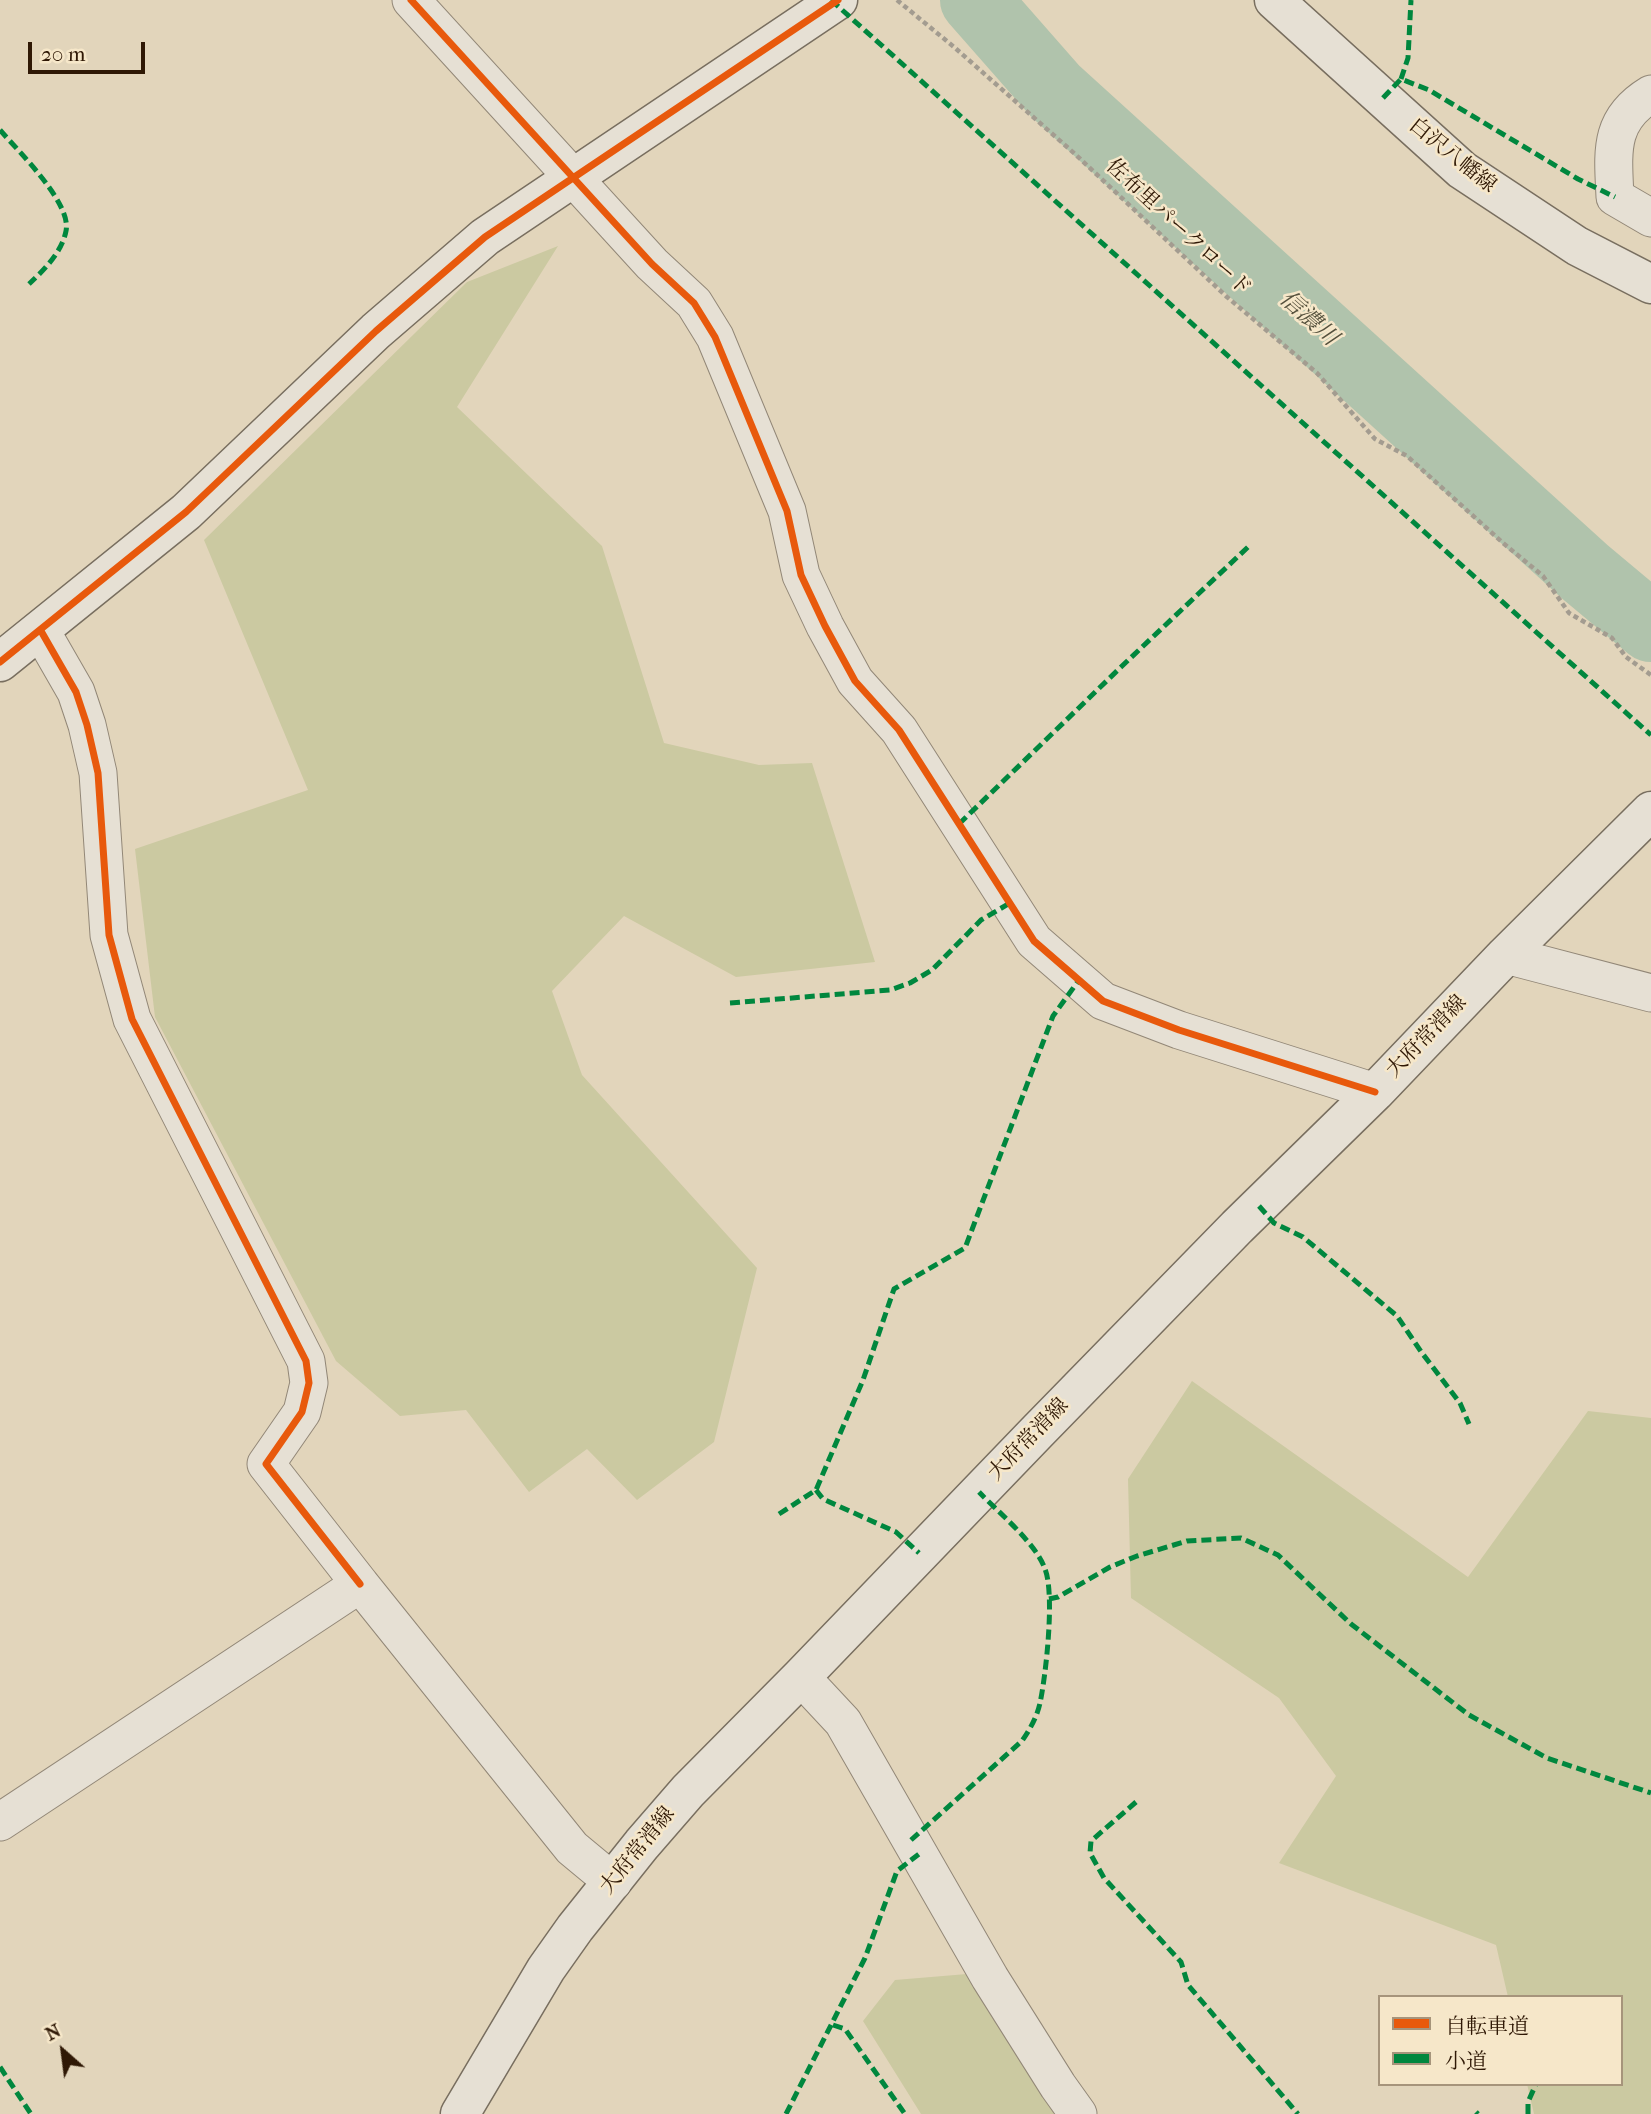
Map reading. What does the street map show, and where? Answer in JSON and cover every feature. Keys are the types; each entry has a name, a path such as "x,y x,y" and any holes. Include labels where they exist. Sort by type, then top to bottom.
{"main road":[{"path":"0,662 186,512 376,331 475,246 573,177 838,0"},
{"name":"白沢八幡線","path":"1274,0 1462,170 1577,246 1651,284"},
{"name":"大府常滑線","path":"460,2114 546,1969 575,1928 688,1791 1237,1227 1376,1092 1506,955 1651,811"}],"street":[{"path":"411,0 652,264 694,303 715,337 787,511 801,575 825,626 855,681 899,730 1034,941 1103,1001 1179,1030 1376,1092"},
{"path":"1651,94 1623,117 1615,136 1613,160 1615,197 1651,218"},
{"path":"41,631 76,692 87,726 98,773 109,935 132,1019 306,1361 309,1384 302,1412 266,1464 572,1848 613,1882"},
{"path":"1506,955 1651,993"},
{"path":"0,1822 360,1584"},
{"path":"801,1676 843,1722 990,1978 1078,2114"}],"shaded area":[{"path":"558,246 457,407 602,546 664,743 759,765 812,763 875,962 736,977 624,916 552,991 582,1075 757,1268 714,1442 637,1500 587,1449 529,1492 466,1410 400,1416 336,1361 155,1017 135,849 308,790 204,540 467,282"},
{"path":"1192,1381 1468,1577 1588,1411 1651,1418 1651,2114 1534,2114 1527,2086 1623,2086 1623,1995 1508,1995 1496,1945 1279,1863 1336,1776 1279,1698 1131,1598 1128,1479"},
{"path":"967,1974 1063,2114 921,2114 863,2021 895,1980"}],"waterway":[{"name":"信濃川","path":"975,0 1055,91 1585,572 1651,627"}],"marked path":[{"path":"831,0 1651,735"},
{"path":"1401,79 1408,58 1411,0"},
{"path":"1383,98 1401,79 1429,90 1578,179 1615,197"},
{"path":"0,130 53,192 66,219 66,231 61,246 29,284"},
{"path":"959,824 1248,547"},
{"path":"730,1003 890,990 910,983 932,970 981,920 1010,903"},
{"path":"779,1514 816,1490 863,1380 894,1289 965,1248 1053,1016 1079,980"},
{"path":"1259,1206 1274,1223 1303,1237 1397,1316 1460,1403 1469,1424"},
{"path":"816,1490 823,1499 896,1532 919,1553"},
{"path":"911,1840 1022,1741 1033,1723 1040,1703 1049,1615 1045,1569 1025,1538 979,1492"},
{"path":"1049,1599 1058,1597 1110,1567 1137,1556 1187,1541 1241,1538 1278,1555 1351,1624 1469,1715 1547,1758 1651,1793"},
{"path":"1136,1802 1091,1841 1090,1853 1104,1878 1181,1962 1188,1985 1298,2114"},
{"path":"786,2114 865,1958 897,1871 919,1854"},
{"path":"833,2025 845,2029 905,2114"},
{"path":"0,2067 31,2114"},
{"path":"1528,2114 1528,2102 1535,2086"}],"cycle path":[{"path":"411,0 652,264 694,303 715,337 787,511 801,575 825,626 855,681 899,730 1034,941 1103,1001 1179,1030 1375,1092"},
{"path":"0,662 186,512 376,331 485,237 838,0"},
{"path":"41,631 76,692 87,725 98,773 109,935 132,1019 306,1361 309,1383 302,1412 266,1464 360,1584"}]}
